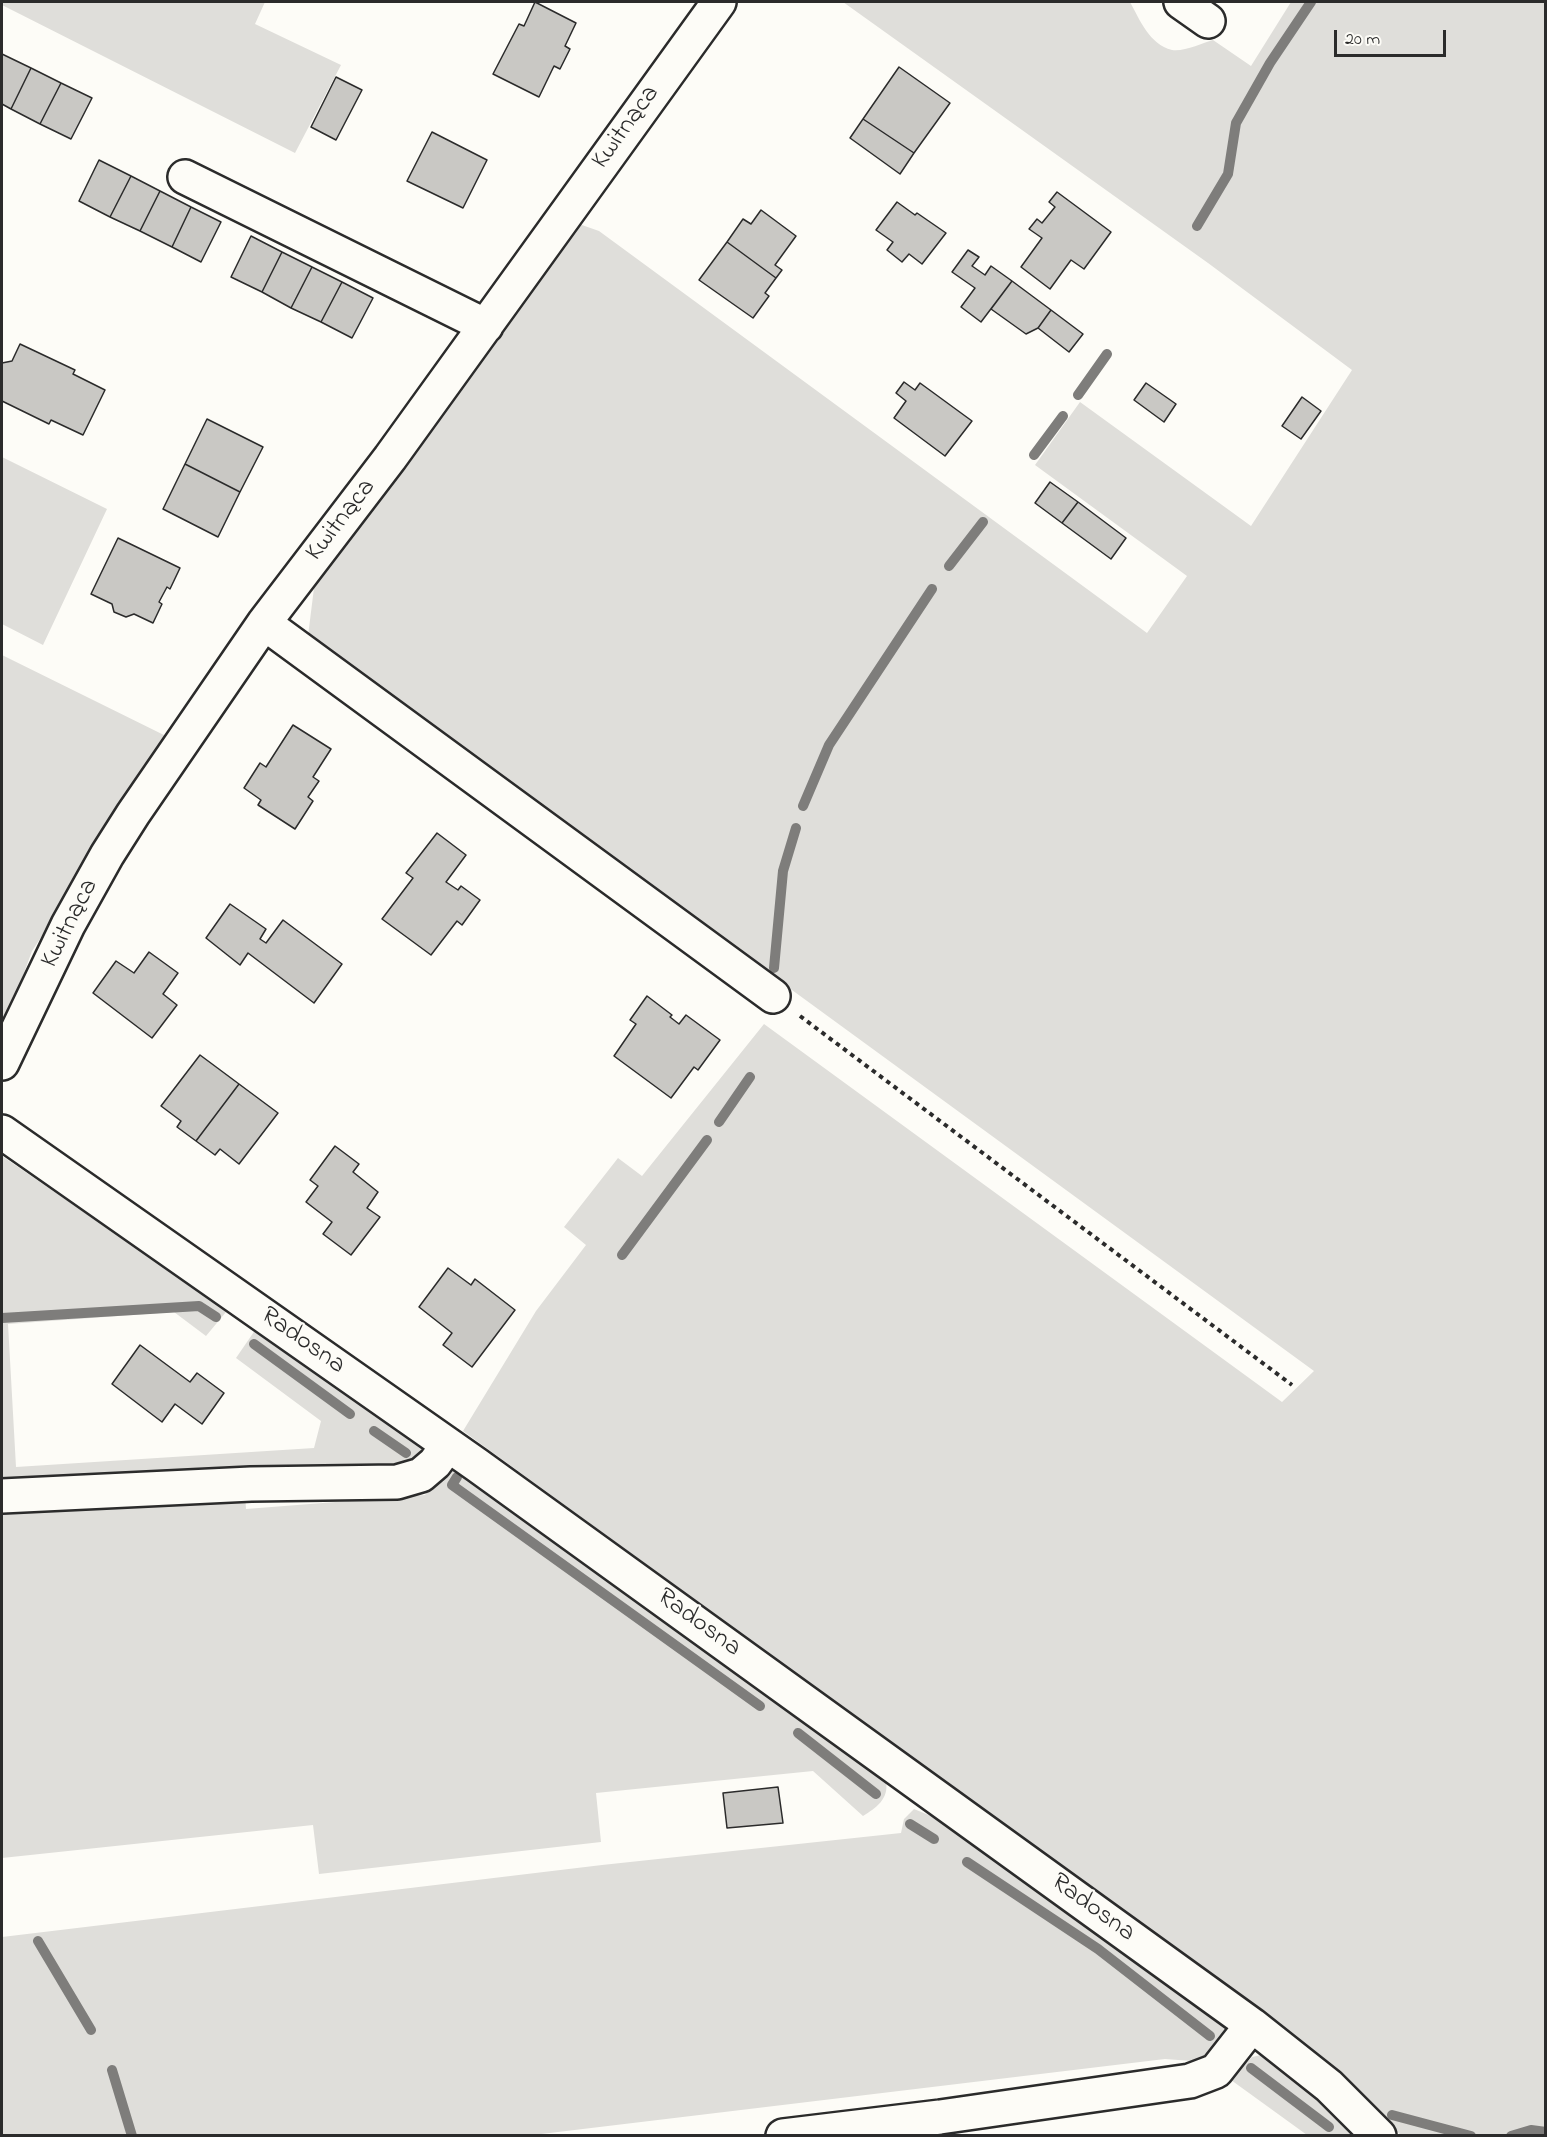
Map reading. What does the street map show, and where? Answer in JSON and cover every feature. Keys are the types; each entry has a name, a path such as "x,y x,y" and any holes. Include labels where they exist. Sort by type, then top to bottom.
{"street":[{"name":"Kwitnąca","path":"2,1064 68,925 106,855 264,623 390,459 719,2"},
{"path":"1181,2 1208,21"},
{"path":"185,177 486,326"},
{"path":"264,623 773,996"},
{"name":"Radosna","path":"2,1132 448,1445 1252,2025 1329,2086 1379,2136"},
{"path":"2,1496 251,1484 397,1482 421,1475 435,1463 448,1445"},
{"path":"783,2136 940,2117 1190,2081 1216,2071 1252,2025"}],"path":[{"path":"773,996 1292,1385"}],"shaded area":[{"path":"2,2 265,2 255,24 341,65 295,153 2,5"},
{"path":"843,2 1130,2 1146,31 1164,47 1182,50 1213,40 1251,66 1291,2 1545,2 1545,2135 1401,2135 1349,2089 1324,2059 463,1431 536,1311 586,1245 564,1227 618,1158 642,1176 764,1024 1282,1402 1314,1371 781,982 766,968 308,636 314,588 579,224 599,231 1147,633 1187,576 1035,465 1080,402 1251,526 1352,370 1208,263"},
{"path":"2,457 107,509 43,645 2,624"},
{"path":"2,655 172,739 32,951 2,1033"},
{"path":"2,1156 199,1291 226,1312 206,1336 174,1312 8,1324 16,1467 314,1448 321,1421 236,1358 258,1326 426,1446 426,1454 413,1466 2,1489"},
{"path":"451,1470 470,1475 886,1782 886,1793 880,1802 863,1816 813,1771 596,1793 601,1842 319,1874 313,1825 2,1858 2,1510 245,1493 246,1509 425,1495 445,1471"},
{"path":"914,1809 955,1826 1228,2022 1224,2042 1205,2062 1165,2059 533,2135 2,2135 2,1937 602,1865 901,1833 904,1819"},
{"path":"1271,2053 1362,2135 1307,2135 1231,2080 1252,2057"}],"building":[{"path":"535,2 576,23 565,46 570,49 560,69 554,66 539,97 493,74 519,24 524,26"},
{"path":"2,54 31,68 11,109 2,104"},
{"path":"899,67 950,103 914,153 863,119"},
{"path":"31,68 61,83 40,124 11,109"},
{"path":"336,77 362,90 336,140 311,127"},
{"path":"61,83 92,98 71,139 40,124"},
{"path":"863,119 914,153 900,174 850,138"},
{"path":"432,132 487,160 463,208 407,181"},
{"path":"99,160 131,176 110,217 79,201"},
{"path":"131,176 160,191 140,231 110,217"},
{"path":"160,191 191,207 172,247 140,231"},
{"path":"1057,192 1111,232 1084,269 1071,260 1050,289 1021,267 1042,238 1029,229 1037,219 1042,223 1055,207 1049,202"},
{"path":"897,202 946,233 922,264 909,254 902,262 887,250 893,242 876,230"},
{"path":"191,207 221,222 201,262 172,247"},
{"path":"761,210 796,236 775,265 782,270 776,278 727,242 743,219 751,224"},
{"path":"251,236 282,252 262,292 231,277"},
{"path":"727,242 776,278 765,293 769,296 753,318 699,280"},
{"path":"968,250 979,257 972,266 985,275 991,266 1012,281 981,322 961,307 975,288 952,272"},
{"path":"282,252 312,267 291,308 262,292"},
{"path":"312,267 342,282 321,322 291,308"},
{"path":"1012,281 1051,310 1038,328 1026,334 991,309"},
{"path":"342,282 373,298 352,338 321,322"},
{"path":"1051,310 1083,334 1069,352 1038,328"},
{"path":"20,344 75,370 73,374 105,390 83,435 51,420 49,424 2,401 2,363 12,361"},
{"path":"904,382 915,390 920,383 972,421 945,456 894,418 906,401 896,393"},
{"path":"1146,383 1176,404 1164,422 1134,400"},
{"path":"1302,397 1321,411 1301,439 1282,426"},
{"path":"207,419 263,447 240,492 185,464"},
{"path":"185,464 240,492 218,537 163,509"},
{"path":"1050,482 1078,502 1062,523 1035,503"},
{"path":"1078,502 1126,538 1111,559 1062,523"},
{"path":"118,538 180,568 170,589 167,587 159,602 162,604 153,623 134,614 126,617 114,612 112,604 91,594"},
{"path":"293,725 331,749 313,777 319,781 308,797 313,801 295,829 258,805 261,800 244,788 260,763 266,767"},
{"path":"437,833 466,855 446,882 458,890 461,886 480,900 462,925 457,921 431,955 382,919 413,878 406,873"},
{"path":"230,904 266,929 260,939 266,943 283,920 342,964 314,1003 248,953 240,965 206,938"},
{"path":"149,952 178,973 163,994 177,1005 152,1038 93,993 116,961 134,973"},
{"path":"647,996 672,1015 670,1017 679,1024 686,1015 720,1040 698,1070 694,1067 671,1098 614,1056 636,1024 630,1020"},
{"path":"200,1055 239,1084 196,1141 177,1127 181,1121 161,1106"},
{"path":"239,1084 278,1113 239,1164 220,1149 215,1155 196,1141"},
{"path":"335,1146 359,1164 353,1172 378,1192 367,1208 380,1217 351,1255 323,1234 332,1222 306,1202 318,1186 310,1180"},
{"path":"448,1268 471,1285 475,1279 515,1310 472,1367 443,1345 452,1333 419,1307"},
{"path":"140,1345 190,1382 197,1373 224,1393 202,1424 175,1404 162,1422 112,1384"},
{"path":"778,1787 783,1823 727,1828 723,1793"}],"waterway":[{"path":"1197,226 1228,174 1236,123 1270,63 1311,2"},
{"path":"1078,395 1107,354"},
{"path":"1034,455 1063,416"},
{"path":"949,566 983,522"},
{"path":"803,806 829,745 932,589"},
{"path":"774,968 783,871 796,828"},
{"path":"719,1122 750,1077"},
{"path":"622,1255 707,1140"},
{"path":"2,1318 199,1306 216,1317"},
{"path":"254,1344 350,1414"},
{"path":"374,1431 406,1453"},
{"path":"457,1477 452,1485 760,1706"},
{"path":"798,1733 876,1794"},
{"path":"910,1824 934,1839"},
{"path":"967,1862 1098,1949 1210,2036"},
{"path":"38,1941 91,2030"},
{"path":"1251,2068 1329,2127"},
{"path":"112,2070 132,2136"},
{"path":"1392,2115 1471,2136"},
{"path":"1511,2136 1531,2130 1546,2132"}]}
